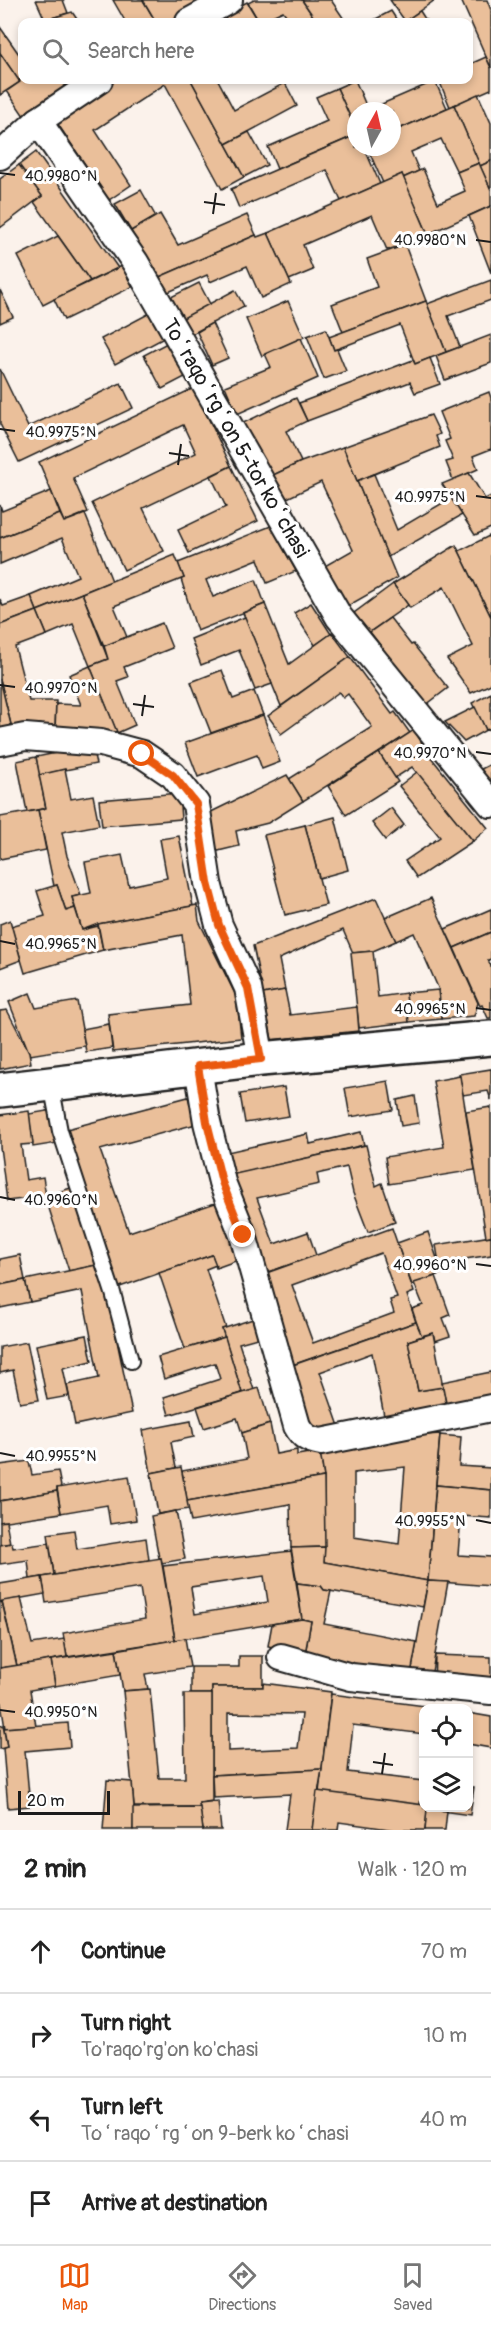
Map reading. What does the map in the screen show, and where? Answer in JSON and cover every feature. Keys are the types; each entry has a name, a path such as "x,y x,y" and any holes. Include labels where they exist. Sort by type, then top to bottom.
{"street":[{"path":"196,18 229,0"},
{"path":"0,156 39,121 93,84"},
{"name":"Toʻraqoʻrgʻon 5-tor koʻchasi","path":"39,121 135,262 339,617 491,804"},
{"path":"0,742 24,737 101,743 142,754 173,775 196,804 208,883 219,925 248,988 261,1059"},
{"path":"0,1090 261,1059 491,1038"},
{"path":"198,1066 207,1122 222,1182 243,1235 297,1426 302,1434 310,1440 321,1442 491,1408"},
{"path":"281,1657 351,1677 491,1691"}],"lane":[{"path":"51,1084 60,1131 113,1293 131,1361"}],"building":[{"path":"36,0 63,0 68,13 44,18"},
{"path":"113,0 143,0 154,18 123,18"},
{"path":"143,0 213,0 181,18 154,18"},
{"path":"254,0 302,0 314,18 288,18 283,11 268,18 257,18 248,3"},
{"path":"302,0 331,0 343,18 314,18"},
{"path":"390,0 435,0 409,18 403,18"},
{"path":"461,0 487,0 491,10 491,68 473,27 473,18 469,18"},
{"path":"247,2 257,18 218,18"},
{"path":"391,11 395,18 378,18"},
{"path":"420,11 424,18 410,18"},
{"path":"72,12 76,18 52,18"},
{"path":"0,27 18,53 18,80 0,53"},
{"path":"0,53 18,79 18,83 0,95"},
{"path":"486,57 491,68 491,89 450,107 441,84 473,84 473,63"},
{"path":"18,83 71,84 74,87 26,119 7,91"},
{"path":"110,84 165,84 95,130 131,185 109,200 55,120"},
{"path":"165,84 193,84 244,177 222,189"},
{"path":"193,84 220,84 234,110 286,84 297,106 226,144"},
{"path":"346,84 357,84 365,102 347,102 347,110 337,88"},
{"path":"428,84 436,84 447,108 401,128 401,102 386,102"},
{"path":"337,88 347,110 347,139 277,169 268,147 327,121 316,97"},
{"path":"478,94 491,123 491,161 480,166 454,105"},
{"path":"454,105 479,163 457,172 441,139 411,152 419,171 403,178 402,174 383,183 371,156 401,156 401,128"},
{"path":"249,132 267,165 244,177 226,144"},
{"path":"347,139 347,156 368,156 380,184 341,201 327,170 239,208 231,189"},
{"path":"36,152 118,268 90,281 34,202 42,196 19,165"},
{"path":"491,161 491,190 480,166"},
{"path":"479,163 491,190 491,206 428,234 403,178 423,169 438,203 465,191 457,172"},
{"path":"19,165 42,196 0,228 0,179"},
{"path":"402,174 429,237 387,250 372,215 303,245 313,270 289,280 268,233"},
{"path":"141,190 156,217 131,231 115,204"},
{"path":"491,206 491,273 469,216"},
{"path":"160,214 178,245 247,215 256,235 157,278 131,231"},
{"path":"268,233 291,284 261,298 247,266 210,282 207,275 166,293 157,278 256,235 257,237"},
{"path":"58,236 90,281 43,305 18,256"},
{"path":"405,245 426,301 343,332 332,304 377,287 367,259"},
{"path":"126,264 136,285 64,320 54,299"},
{"path":"491,280 491,300 448,316 460,347 446,352 427,304"},
{"path":"199,283 210,304 180,320 169,298"},
{"path":"0,290 13,317 0,323"},
{"path":"235,290 244,306 192,334 183,318"},
{"path":"288,301 304,337 262,356 246,319"},
{"path":"426,301 446,352 415,364 400,325 334,350 329,337"},
{"path":"150,313 164,338 115,364 101,339"},
{"path":"212,323 228,358 212,365 197,332"},
{"path":"326,329 334,350 337,349 346,371 324,379 307,336"},
{"path":"491,335 491,363 445,380 436,356"},
{"path":"301,338 318,378 237,414 225,386 271,367 265,354"},
{"path":"167,343 185,377 162,389 144,355"},
{"path":"430,358 440,384 415,393 410,382 307,421 299,403 413,360 415,364"},
{"path":"0,369 28,427 121,383 133,408 19,462 0,424"},
{"path":"194,388 231,466 143,508 164,551 124,570 92,503 196,453 183,425 73,478 88,512 64,522 39,462"},
{"path":"489,392 491,449 473,456 478,469 453,480 446,462 453,460 445,441 450,439 439,412"},
{"path":"296,398 307,421 286,431 301,462 269,477 243,423"},
{"path":"431,415 440,434 436,436 440,447 357,481 343,447"},
{"path":"343,447 397,578 346,607 323,567 353,550 321,482 283,500 271,476"},
{"path":"231,466 258,521 189,553 178,530 226,507 211,476"},
{"path":"469,473 485,499 491,496 491,528 475,535 442,484"},
{"path":"374,474 397,530 451,498 462,515 388,557 357,481"},
{"path":"51,491 60,514 0,538 0,505 2,511"},
{"path":"60,514 64,522 85,514 112,581 37,611 31,596 78,576 62,538 0,564 0,538"},
{"path":"271,526 296,571 267,583 258,559 206,580 213,597 256,580 265,604 197,631 178,563"},
{"path":"491,535 491,617 459,551"},
{"path":"456,545 491,617 491,684 471,693 447,659 473,646 444,587 410,608 393,584"},
{"path":"175,555 184,578 114,606 127,637 104,646 82,593"},
{"path":"393,584 408,605 368,633 354,613"},
{"path":"82,593 108,659 90,666 73,624 47,635 37,611"},
{"path":"31,596 37,611 0,625 0,599 3,606"},
{"path":"311,603 331,634 315,645 294,613"},
{"path":"265,604 289,664 332,633 350,657 281,706 243,613"},
{"path":"37,611 47,635 15,647 29,701 56,701 55,730 12,729 0,679 0,625"},
{"path":"245,617 272,684 255,690 239,650 201,665 191,639"},
{"path":"390,618 448,688 426,705 370,632"},
{"path":"162,623 172,648 124,667 128,677 117,681 135,725 117,733 90,666 108,659 104,646"},
{"path":"350,657 392,714 395,712 410,733 303,801 289,779 372,727 348,694 343,698 339,692 281,734 268,716"},
{"path":"90,666 117,732 55,730 56,704 81,705 69,675"},
{"path":"222,670 233,699 254,691 263,715 211,733 191,682"},
{"path":"0,679 12,729 0,732"},
{"path":"491,693 491,728 486,730 472,703"},
{"path":"475,707 486,730 464,742 445,722"},
{"path":"263,715 280,762 262,769 257,755 198,777 185,743"},
{"path":"414,730 430,756 488,828 473,841 412,767 395,778 379,753"},
{"path":"92,746 96,764 39,775 36,757"},
{"path":"379,753 398,782 346,815 328,786"},
{"path":"36,757 46,808 27,812 17,761"},
{"path":"491,764 491,784 481,769"},
{"path":"65,769 71,799 93,795 99,825 62,832 67,856 81,895 72,897 75,908 66,911 57,885 54,886 38,810 46,808 39,775"},
{"path":"417,772 473,841 417,878 405,861 440,837 399,786"},
{"path":"287,775 303,801 268,823 236,831 239,846 214,852 205,815"},
{"path":"179,793 181,819 102,826 99,800"},
{"path":"391,808 404,825 385,840 372,823"},
{"path":"38,810 46,850 0,859 0,817"},
{"path":"335,817 348,870 319,878 305,825"},
{"path":"305,825 326,905 285,915 264,835"},
{"path":"179,836 193,906 98,924 82,930 72,897 91,893 85,862 122,855 129,886 167,878 160,839"},
{"path":"57,885 66,911 75,908 82,930 98,926 103,950 25,973 11,926 45,916 37,891"},
{"path":"376,898 396,941 373,951 353,953 343,930 279,959 285,990 263,994 253,946"},
{"path":"431,898 478,1003 474,1016 441,1019 439,990 414,933 396,941 385,918"},
{"path":"197,905 199,921 237,998 241,1038 113,1052 108,1014 190,1005 182,935 103,950 98,924"},
{"path":"491,909 491,932 454,948 445,929"},
{"path":"10,920 21,960 0,968 0,924"},
{"path":"491,932 491,959 488,960 491,966 491,1018 488,1018 482,1005 480,1006 454,948"},
{"path":"373,951 378,997 406,993 409,1022 359,1028 351,953"},
{"path":"285,990 290,1015 357,1007 359,1031 272,1040 263,994"},
{"path":"438,990 441,1019 409,1022 406,993"},
{"path":"30,993 36,1008 77,1001 85,1046 30,1055 9,1002"},
{"path":"7,1010 29,1052 31,1063 0,1069 0,1011"},
{"path":"109,1024 112,1048 86,1052 82,1029"},
{"path":"491,1069 491,1100 488,1091 463,1095 459,1074"},
{"path":"460,1076 475,1170 389,1184 385,1157 444,1147 433,1081"},
{"path":"388,1081 393,1110 350,1117 345,1088"},
{"path":"284,1087 289,1116 245,1123 240,1094"},
{"path":"415,1096 419,1123 401,1126 397,1100"},
{"path":"188,1097 196,1124 100,1150 129,1232 221,1201 241,1259 216,1268 212,1255 117,1288 63,1130"},
{"path":"491,1107 491,1236 486,1237 466,1111"},
{"path":"52,1110 58,1143 33,1147 29,1114"},
{"path":"29,1111 33,1144 21,1145 26,1180 43,1177 46,1196 7,1201 0,1147 0,1115"},
{"path":"361,1132 364,1145 229,1176 223,1153 308,1134 310,1144"},
{"path":"366,1145 376,1186 382,1183 395,1222 368,1232 353,1193 347,1167 317,1174 319,1184 257,1198 274,1244 308,1232 316,1255 261,1275 226,1176"},
{"path":"74,1187 98,1265 69,1271 45,1196"},
{"path":"392,1228 414,1292 407,1295 416,1322 292,1365 258,1276","holes":["381,1253 397,1298 390,1300 394,1313 313,1343 292,1285"]},
{"path":"428,1232 442,1273 412,1285 397,1243"},
{"path":"491,1236 491,1255 439,1263 436,1245"},
{"path":"20,1255 25,1280 0,1285 0,1259"},
{"path":"212,1255 216,1265 206,1269 226,1328 222,1329 225,1337 185,1349 159,1273"},
{"path":"101,1264 132,1413 75,1425 67,1385 99,1378 82,1291 30,1302 25,1280"},
{"path":"436,1276 450,1315 443,1318 450,1336 435,1341 433,1333 421,1336 412,1309 423,1305 414,1283"},
{"path":"25,1280 30,1302 0,1308 0,1285"},
{"path":"256,1318 261,1337 239,1343 254,1390 242,1393 222,1329"},
{"path":"416,1322 422,1336 408,1341 418,1391 443,1387 447,1408 385,1421 372,1353 320,1372 339,1426 315,1435 290,1366"},
{"path":"433,1333 443,1387 418,1391 408,1341"},
{"path":"87,1335 92,1361 63,1368 69,1396 47,1400 36,1345"},
{"path":"225,1337 242,1393 169,1415 164,1397 220,1379 215,1363 164,1379 158,1357"},
{"path":"27,1342 39,1400 20,1403 13,1370 0,1373 0,1347"},
{"path":"491,1372 491,1400 447,1408 442,1382"},
{"path":"259,1388 270,1424 242,1433 237,1418 204,1428 197,1407"},
{"path":"191,1421 194,1437 171,1442 176,1468 151,1473 143,1430"},
{"path":"270,1424 276,1454 297,1450 297,1455 320,1451 324,1477 187,1501 182,1471 247,1459 242,1433"},
{"path":"440,1434 428,1581 324,1562 324,1477 320,1451 398,1437","holes":["405,1467 399,1544 354,1537 354,1473"]},
{"path":"440,1435 461,1437 459,1466 491,1468 491,1490 436,1485"},
{"path":"29,1461 32,1475 58,1471 61,1487 57,1488 57,1491 0,1501 0,1465"},
{"path":"181,1467 189,1509 158,1514 151,1473"},
{"path":"129,1476 136,1520 110,1524 107,1505 61,1513 57,1488"},
{"path":"324,1477 325,1547 291,1548 290,1504 191,1522 187,1501"},
{"path":"436,1485 491,1490 491,1518 461,1516 458,1555 491,1557 491,1586 428,1581"},
{"path":"57,1491 61,1513 0,1522 0,1501"},
{"path":"176,1511 185,1559 162,1563 151,1516"},
{"path":"6,1521 10,1543 0,1545 0,1522"},
{"path":"74,1530 77,1549 146,1538 149,1560 54,1575 48,1534"},
{"path":"12,1543 13,1548 49,1543 54,1575 30,1579 28,1560 0,1564 0,1545"},
{"path":"325,1547 324,1562 428,1581 423,1607 324,1590 321,1586 297,1583 291,1548"},
{"path":"291,1551 302,1619 175,1640 163,1566","holes":["264,1576 268,1602 195,1614 191,1587"]},
{"path":"161,1558 175,1640 67,1657 63,1633 145,1619 140,1588 46,1603 42,1577"},
{"path":"42,1577 45,1594 0,1602 0,1584"},
{"path":"428,1581 448,1582 430,1683 410,1679"},
{"path":"297,1583 321,1586 324,1590 331,1591 324,1624 417,1642 411,1674 305,1654 311,1621 302,1619"},
{"path":"21,1598 32,1644 64,1639 67,1657 17,1666 2,1601"},
{"path":"2,1602 17,1666 0,1668 0,1603"},
{"path":"302,1619 311,1621 305,1654 268,1646 272,1624"},
{"path":"185,1638 190,1667 145,1674 148,1689 123,1691 116,1650"},
{"path":"116,1650 120,1675 55,1686 51,1660"},
{"path":"435,1655 491,1657 491,1686 434,1685"},
{"path":"239,1656 263,1656 263,1687 212,1687 212,1694 191,1694 191,1667 239,1667"},
{"path":"51,1660 55,1686 30,1690 36,1726 5,1728 0,1697 0,1668"},
{"path":"263,1683 331,1692 322,1769 212,1775 212,1687 263,1687","holes":["228,1713 302,1714 298,1748 228,1751"]},
{"path":"150,1689 159,1778 185,1778 184,1694 212,1694 212,1801 199,1803 200,1807 134,1807 123,1691"},
{"path":"331,1694 419,1705 419,1733 353,1725 348,1772 419,1781 419,1805 319,1792"},
{"path":"473,1714 491,1717 491,1748 473,1745"},
{"path":"68,1723 70,1747 25,1751 30,1806 8,1808 3,1748 7,1747 4,1728"},
{"path":"3,1725 7,1747 0,1749 0,1726"},
{"path":"322,1769 312,1830 285,1830 290,1794 213,1798 212,1775"},
{"path":"107,1780 132,1782 133,1830 103,1830"},
{"path":"317,1791 419,1804 419,1812 427,1812 425,1830 396,1830 339,1822 338,1830 312,1830"},
{"path":"218,1801 221,1830 203,1830 199,1803"},
{"path":"200,1807 203,1830 133,1830 133,1808"},
{"path":"427,1812 447,1812 445,1830 425,1830"},
{"path":"448,1812 470,1812 470,1815"}],"route":[{"path":"142,754 173,775 196,804 208,883 219,925 248,988 261,1059 198,1066 207,1122 222,1182 243,1235"}]}
